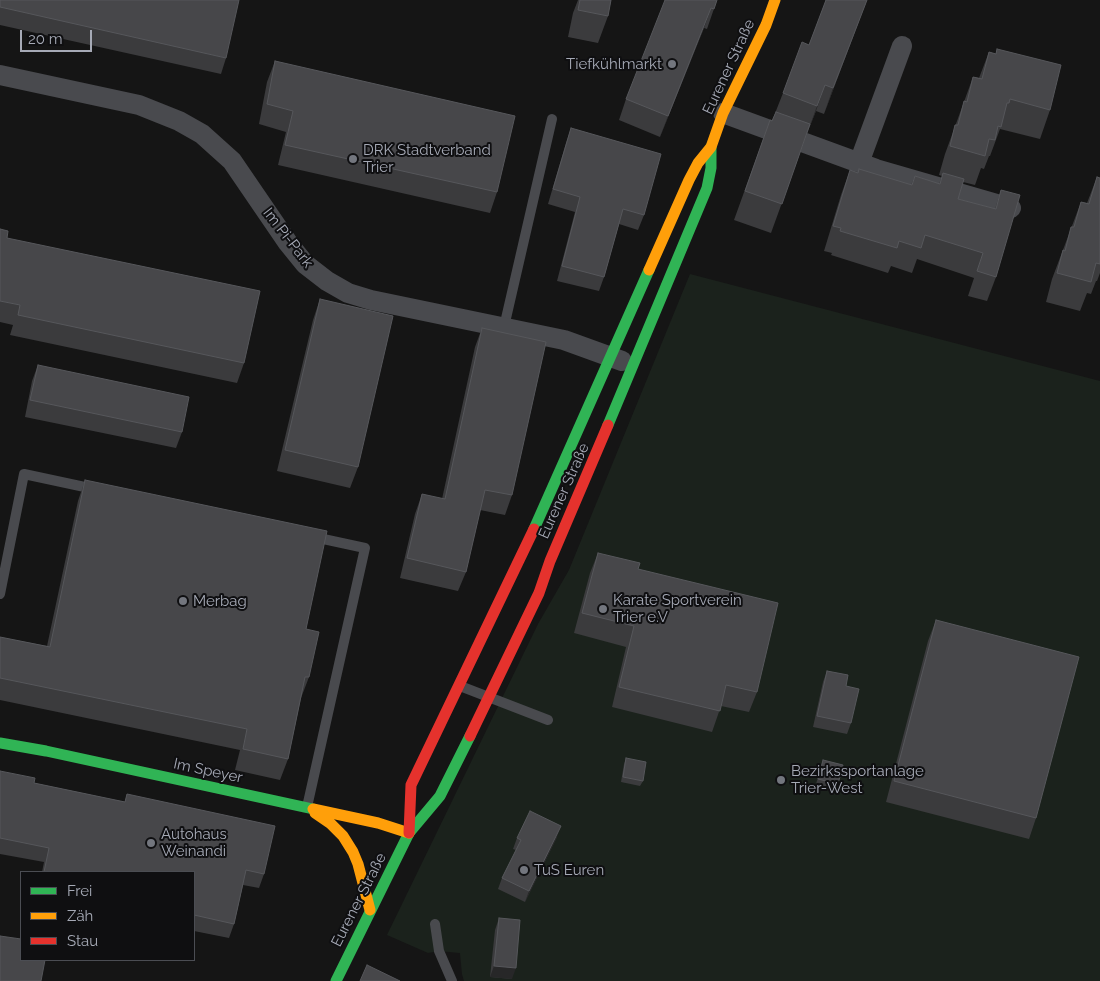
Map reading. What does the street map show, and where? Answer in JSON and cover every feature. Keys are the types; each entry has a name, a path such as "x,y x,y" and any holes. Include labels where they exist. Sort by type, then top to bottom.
{"street":[{"name":"Eurener Straße","path":"409,833 411,785 459,685 602,442 679,260 707,188 711,168 711,147 723,113 766,25 775,0"},
{"path":"859,163 902,46"},
{"name":"Im Pi-Park","path":"0,75 139,105 179,121 202,134 232,161 288,244 305,264 327,281 348,292 371,300 564,340 609,355 633,366"},
{"path":"723,113 859,163 1011,208"},
{"name":"Eurener Straße","path":"336,981 409,833 440,796 539,593 536,557 609,355 623,328 688,180 698,163 711,147"},
{"name":"Im Speyer","path":"0,743 46,751 378,823 409,833"},
{"path":"307,808 331,824 343,836 358,864 370,910"}],"lane":[{"path":"504,328 552,118"},
{"path":"0,594 24,474 102,491"},
{"path":"306,535 365,548 307,808"},
{"path":"459,685 548,720"},
{"path":"435,924 438,951 452,981"}],"shaded area":[{"name":"Bezirkssportanlage Trier-West","path":"690,274 1100,381 1100,981 464,981 460,953 439,951 428,953 387,935 538,624 569,570"}],"building":[{"path":"0,0 239,0 226,58 0,7"},
{"path":"580,0 611,0 608,16 578,10"},
{"path":"665,0 717,0 714,9 711,8 668,116 626,99"},
{"path":"826,0 867,0 833,88 825,85 817,106 783,93 802,42 809,45"},
{"path":"997,49 1061,65 1050,110 1010,99 1009,103 1007,103 1001,127 998,126 995,140 989,139 985,156 950,146 964,101 967,102 973,77 982,79 989,52 996,54"},
{"path":"275,61 515,116 497,192 285,145 293,111 267,104"},
{"path":"776,112 810,124 782,204 745,191 770,120 772,121"},
{"path":"571,128 661,154 644,215 623,209 604,277 562,266 580,197 553,189"},
{"path":"859,169 912,185 915,176 940,184 943,173 964,179 958,199 996,209 1001,190 1020,195 996,277 977,271 983,253 925,235 921,248 899,241 897,248 840,231 841,228 833,226 850,170 858,173"},
{"path":"1097,177 1100,178 1100,264 1096,263 1091,282 1057,273 1063,250 1065,251 1071,227 1074,227 1081,202 1089,204"},
{"path":"0,229 8,231 7,238 260,291 244,363 18,315 20,305 0,301"},
{"path":"320,299 393,316 358,467 285,450"},
{"path":"482,328 546,342 512,495 485,490 466,572 407,558 422,494 445,499"},
{"path":"38,365 189,397 182,432 30,400"},
{"name":"Merbag","path":"85,480 327,531 306,629 319,632 309,677 305,677 288,759 243,749 247,729 0,678 0,637 50,647"},
{"path":"598,553 640,563 638,569 778,603 757,692 726,685 720,711 619,687 634,626 582,613"},
{"path":"936,620 1079,657 1036,818 894,781"},
{"path":"827,671 848,675 846,686 859,689 851,723 817,716"},
{"path":"626,758 646,762 643,781 623,777"},
{"path":"823,760 843,765 838,784 818,779"},
{"path":"0,771 35,778 34,783 125,802 127,794 275,826 264,874 246,870 234,924 195,915 195,871 44,871 49,848 0,838"},
{"name":"TuS Euren","path":"530,811 561,826 529,891 502,878 521,840 517,838"},
{"path":"499,918 520,920 516,968 494,966"},
{"path":"0,936 20,939 20,961 45,961 41,981 0,981"},
{"path":"367,965 400,981 360,981"}],"traffic: fast":[{"path":"608,425 707,188 711,168 711,147"},
{"path":"534,529 649,270"},
{"path":"336,981 409,833 440,796 470,736"},
{"path":"0,743 46,751 313,809"}],"traffic: slow":[{"path":"649,270 689,180 698,163 711,147 723,113 766,25 775,0"},
{"path":"313,809 378,823 409,833"},
{"path":"315,813 331,824 343,836 353,852 370,910"}],"traffic: jam":[{"path":"470,736 539,593 550,561 608,425"},
{"path":"409,833 411,785 534,529"}],"place":[{"name":"Tiefkühlmarkt","path":"672,64"},
{"name":"DRK Stadtverband Trier","path":"353,159"},
{"name":"Merbag","path":"183,601"},
{"name":"Karate Sportverein Trier e.V","path":"603,609"},
{"name":"Bezirkssportanlage Trier-West","path":"781,780"},
{"name":"Autohaus Weinandi","path":"151,843"},
{"name":"TuS Euren","path":"524,870"}]}
